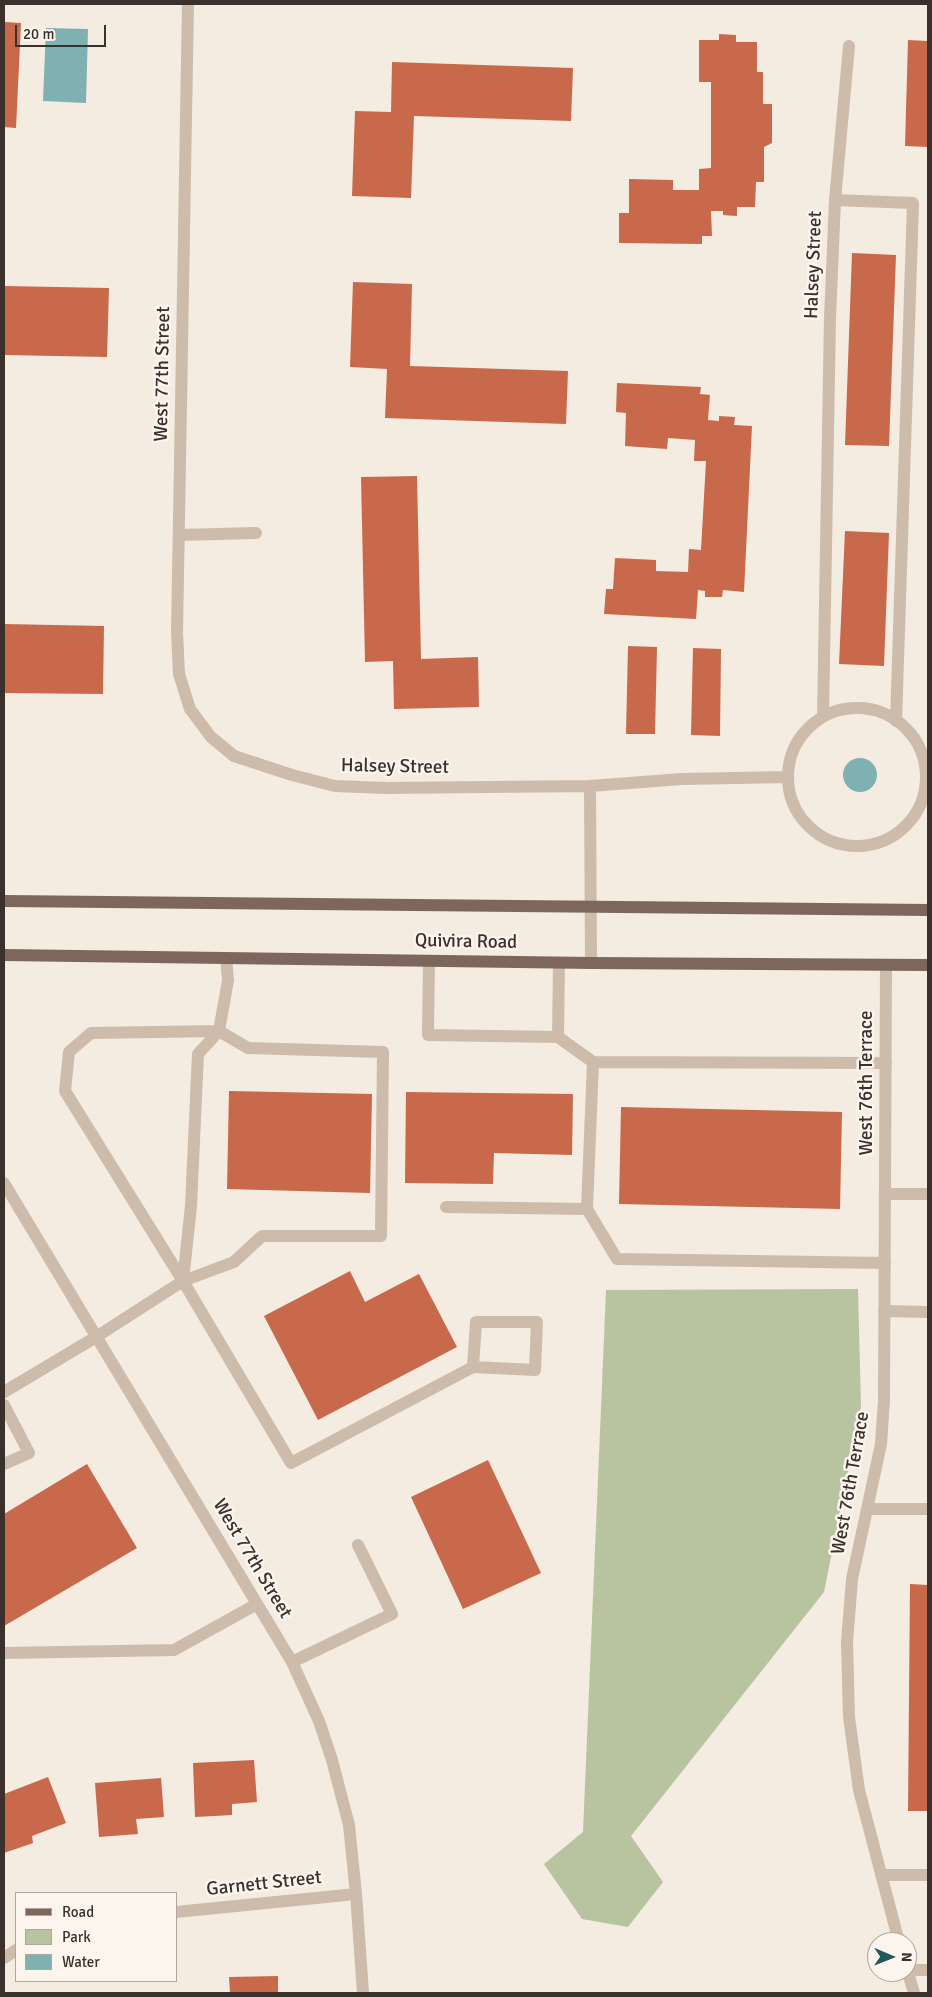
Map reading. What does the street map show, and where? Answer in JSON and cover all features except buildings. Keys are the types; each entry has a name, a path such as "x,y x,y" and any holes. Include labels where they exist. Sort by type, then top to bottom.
{"main road":[{"name":"Quivira Road","path":"4,901 928,910"},
{"name":"Quivira Road","path":"4,955 591,963 928,965"}],"street":[{"name":"West 77th Street","path":"188,4 178,674 190,709 211,737"},
{"path":"835,200 850,46"},
{"name":"Halsey Street","path":"823,717 830,328 835,200 913,203 896,720"},
{"path":"179,535 256,533"},
{"path":"863,708 883,713 896,720 916,740 924,759 927,781 922,804 909,824 890,838 868,846 844,846 822,837 804,822 792,800 788,777 792,753 804,733 823,717 842,710 863,708"},
{"name":"Halsey Street","path":"211,737 234,756 292,775 335,786 385,788 590,786 682,779 788,777"},
{"path":"590,786 591,963"},
{"path":"182,1281 192,1206 198,1054 219,1031 228,980 226,958"},
{"path":"429,961 428,1035 558,1037 593,1062 886,1063"},
{"path":"558,1037 559,962"},
{"name":"West 76th Terrace","path":"886,965 884,1400 881,1444 852,1579 847,1642 849,1717 859,1790 896,1932"},
{"path":"4,1392 96,1337 182,1281 234,1262 262,1236 381,1236 383,1052 248,1048 219,1031 91,1033 69,1052 65,1091 182,1281 291,1464 473,1367 536,1370 537,1322 476,1322 473,1367"},
{"path":"593,1062 587,1208 616,1259 885,1263"},
{"name":"West 77th Street","path":"4,1183 292,1662 319,1721 332,1760 348,1825 356,1894 363,1993"},
{"path":"885,1194 928,1194"},
{"path":"446,1207 587,1208"},
{"path":"884,1311 928,1312"},
{"path":"4,1405 29,1453 4,1464"},
{"path":"867,1509 928,1509"},
{"path":"292,1662 392,1614 358,1544"},
{"path":"4,1653 174,1650 257,1604"},
{"path":"881,1875 928,1875"},
{"name":"Garnett Street","path":"178,1912 356,1894"},
{"path":"4,1958 15,1951"}],"green space":[{"path":"858,1289 861,1407 824,1592 631,1836 663,1882 628,1927 582,1919 544,1864 583,1832 606,1290"}],"water":[{"path":"46,28 88,29 86,103 43,101"},
{"path":"860,758 872,763 877,775 872,787 860,792 848,787 843,775 848,763"}]}
